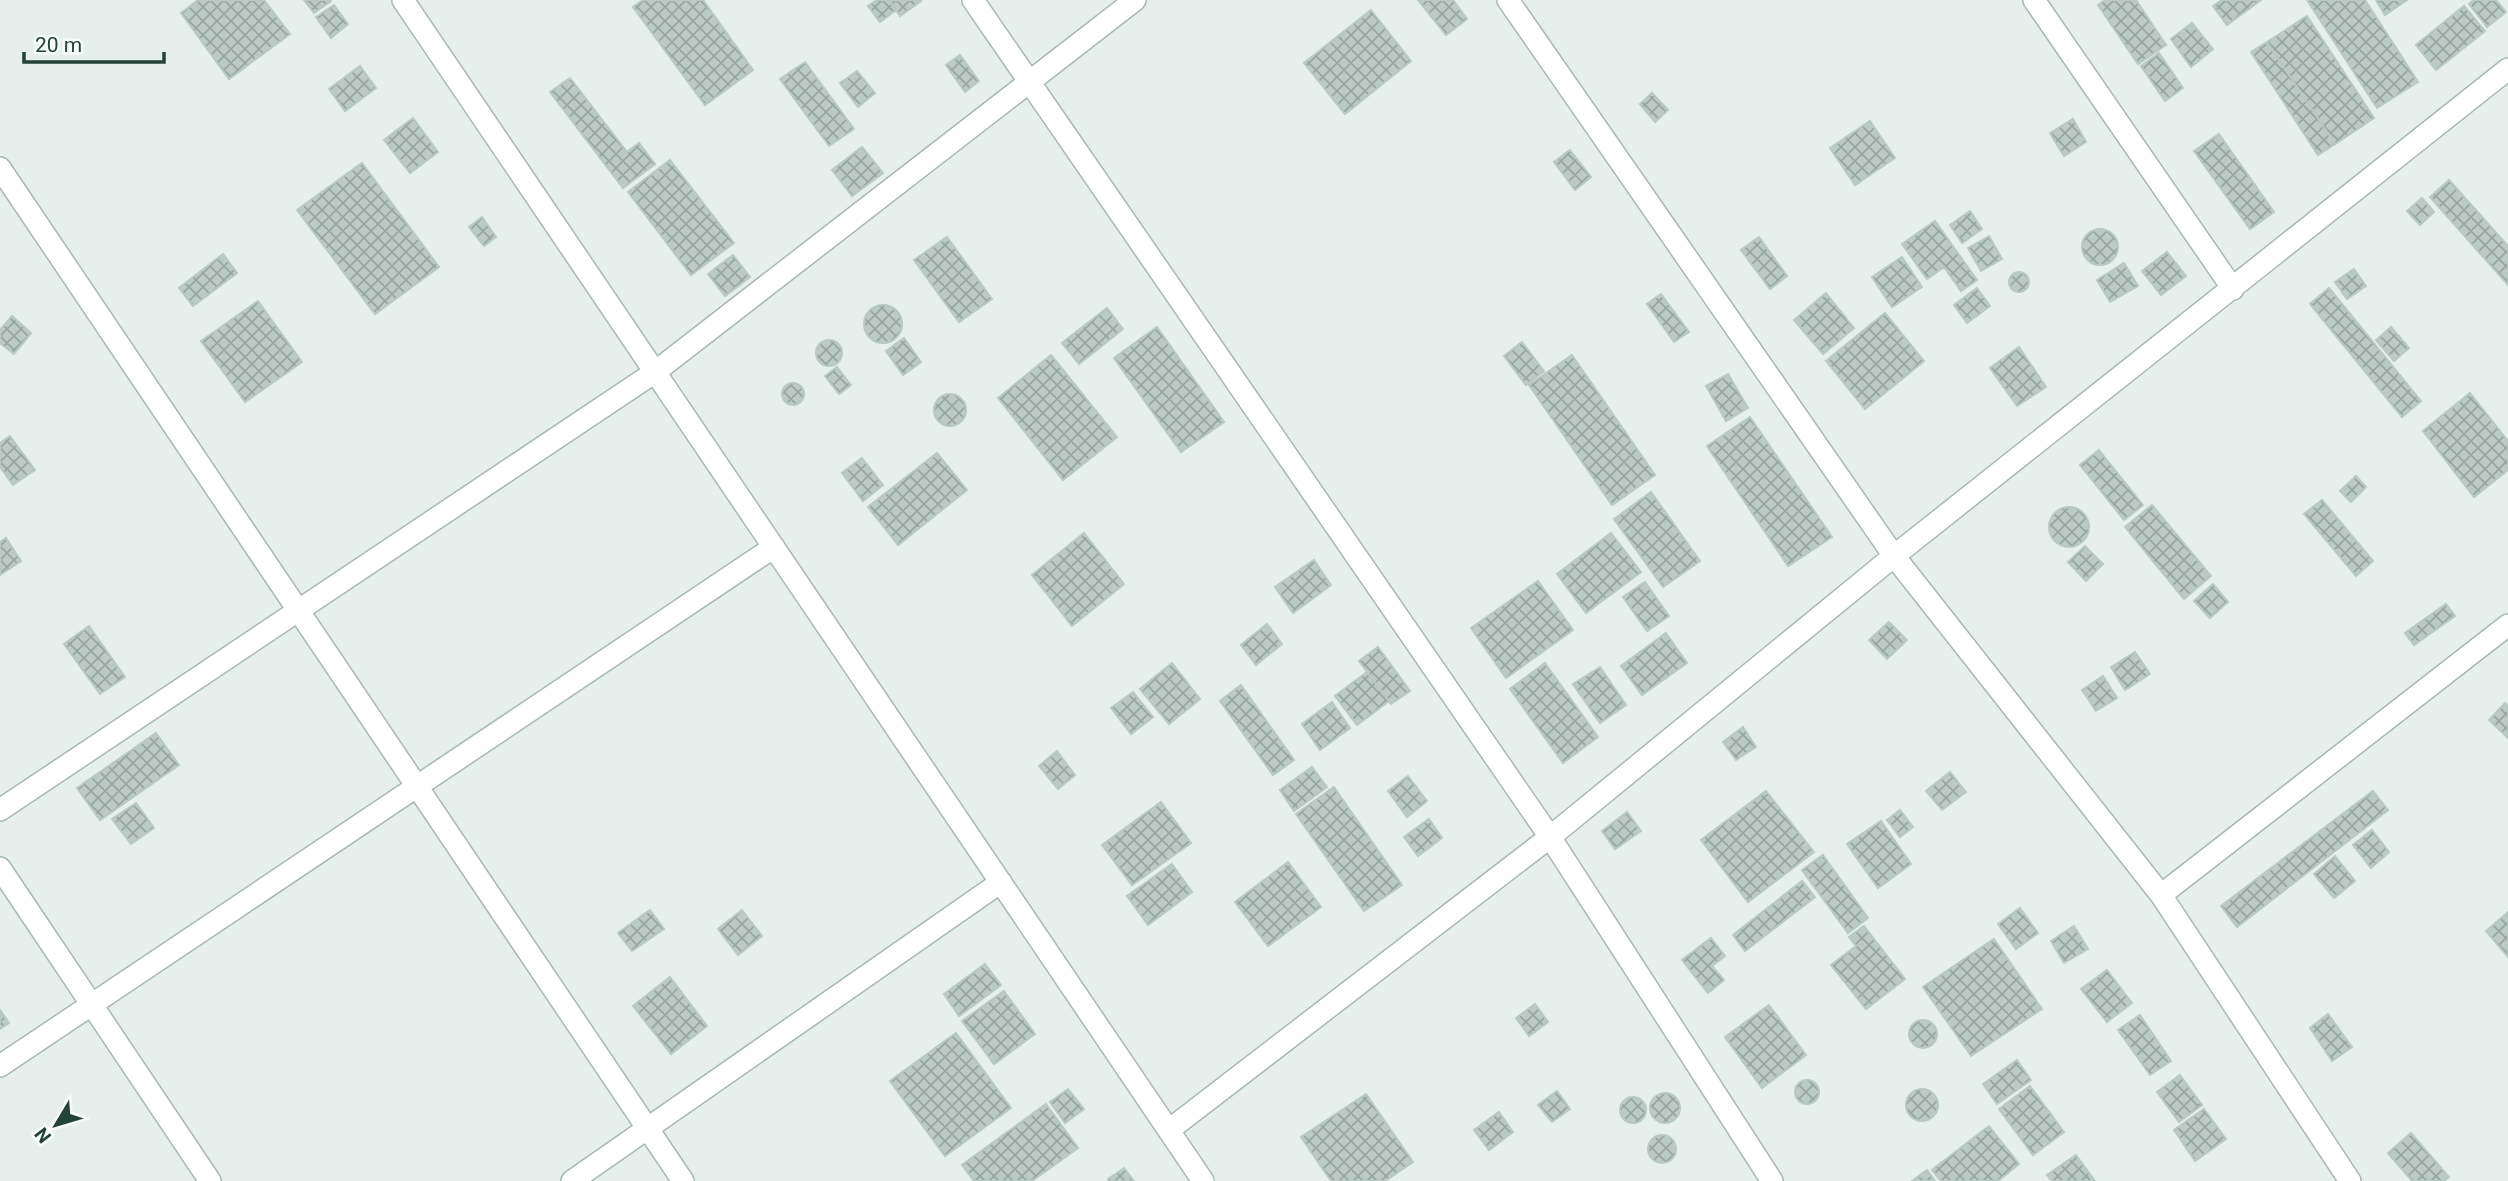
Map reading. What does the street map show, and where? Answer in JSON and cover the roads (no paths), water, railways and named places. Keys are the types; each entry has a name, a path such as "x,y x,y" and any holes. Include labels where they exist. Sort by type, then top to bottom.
{"street":[{"path":"403,0 1203,1181"},
{"path":"973,0 1550,837 1772,1181"},
{"path":"0,810 655,372 1135,0"},
{"path":"1508,0 1894,556 2161,895 2350,1181"},
{"path":"2034,0 2233,289"},
{"path":"1169,1130 1550,837 1894,556 2508,69"},
{"path":"0,168 683,1181"},
{"path":"0,1066 774,547"},
{"path":"2161,895 2508,625"},
{"path":"0,868 210,1181"},
{"path":"572,1181 1000,882"}]}
